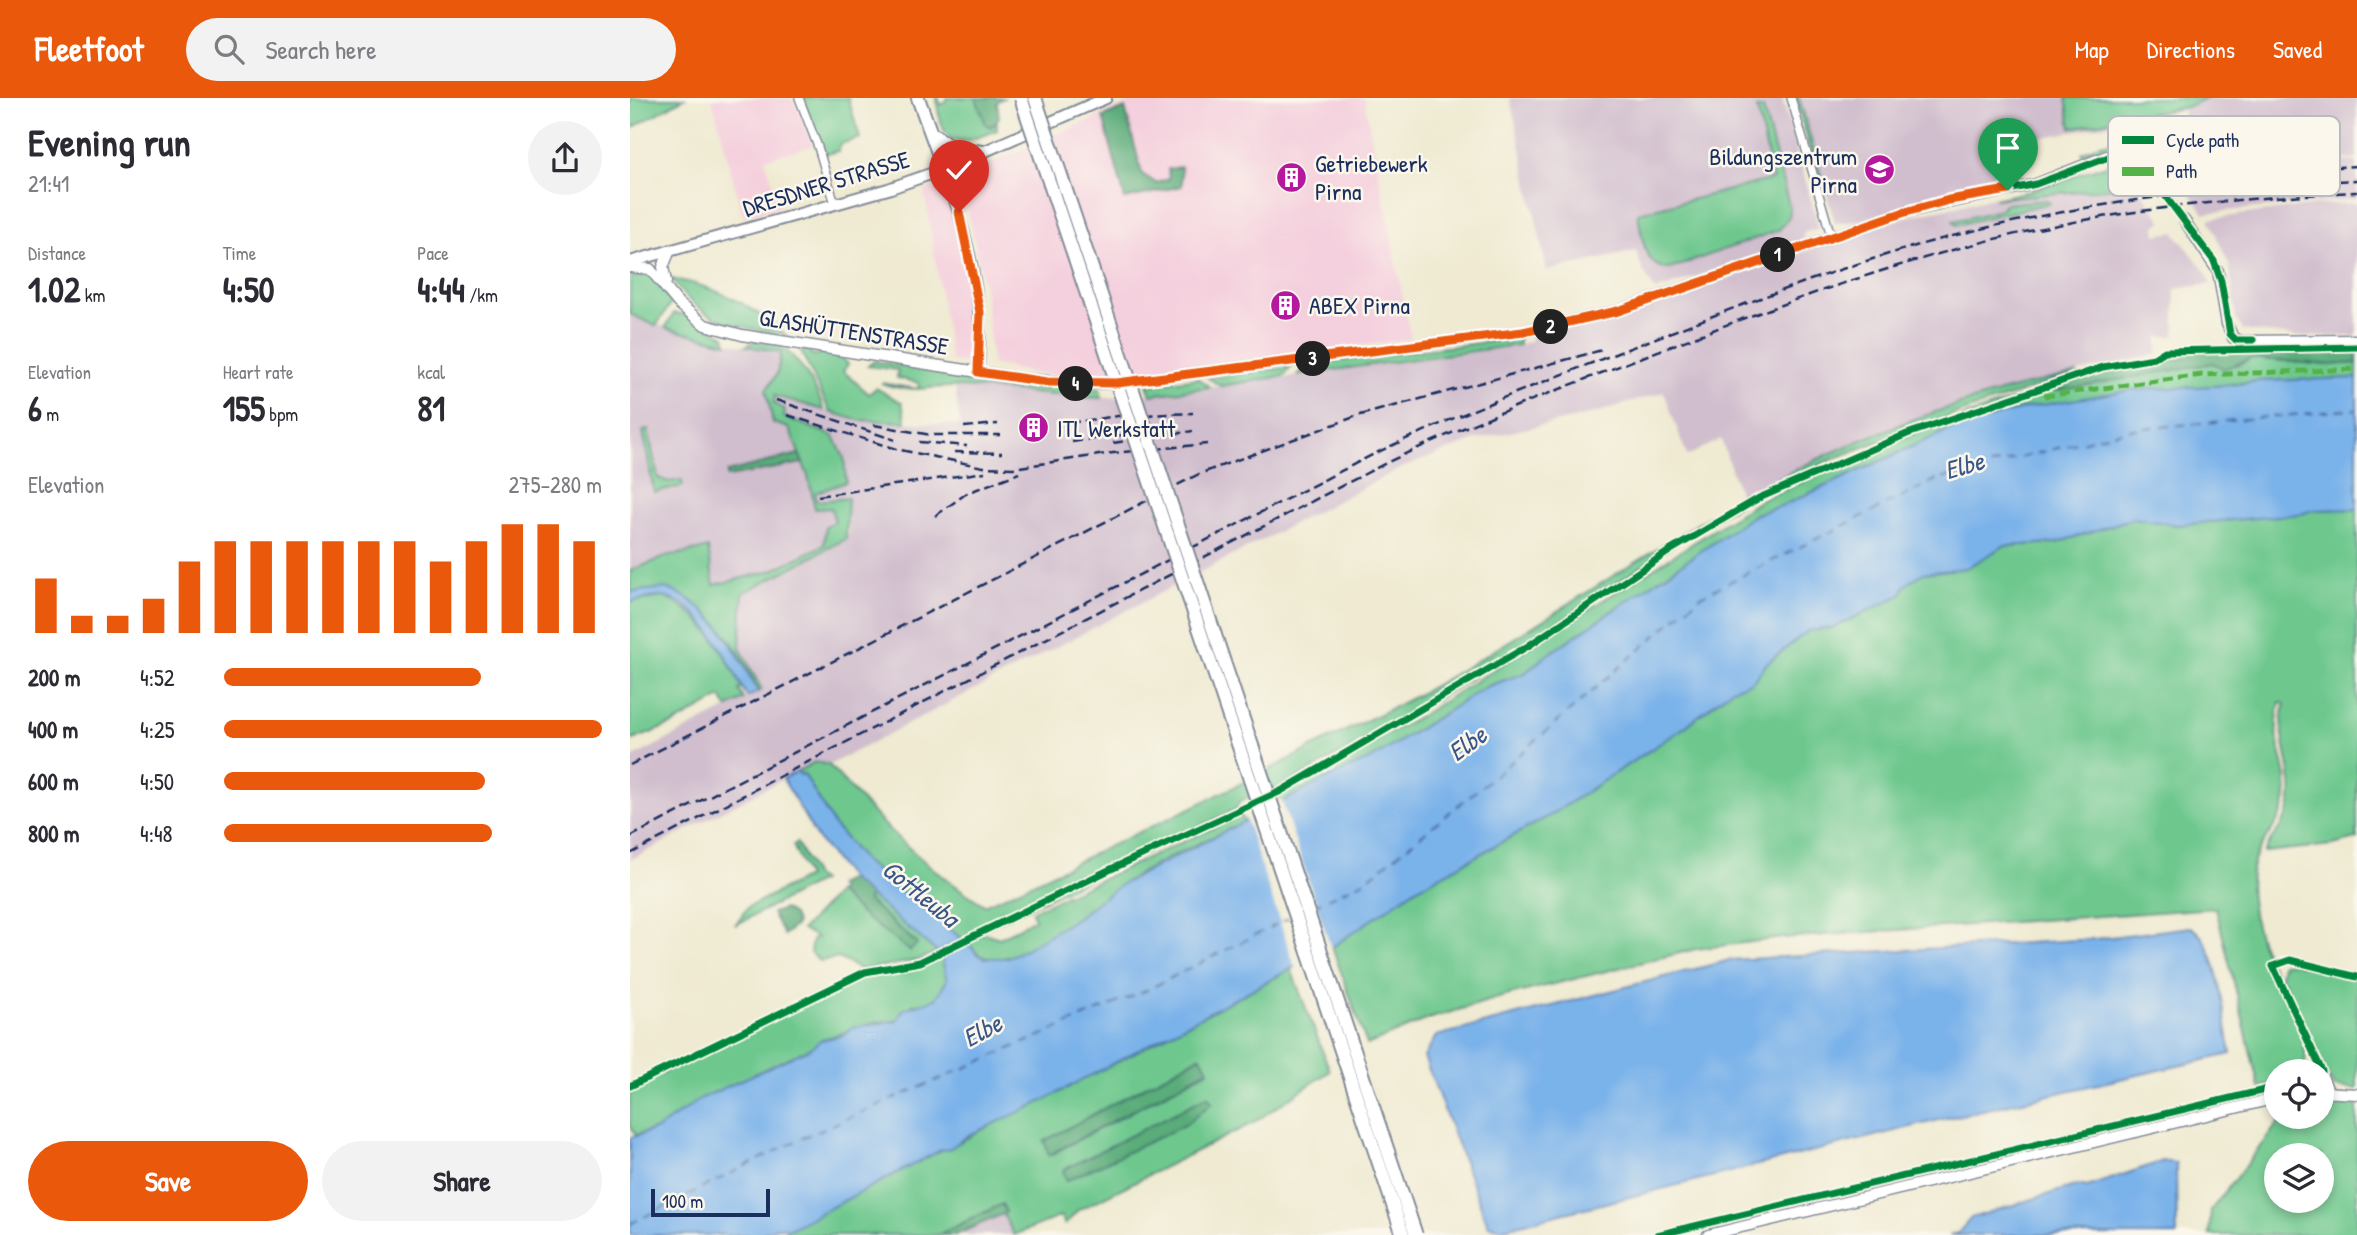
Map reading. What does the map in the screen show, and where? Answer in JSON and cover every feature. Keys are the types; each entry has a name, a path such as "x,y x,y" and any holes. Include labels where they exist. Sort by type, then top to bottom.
{"highway":[{"path":"918,98 944,169"},
{"path":"1021,98 1403,1235"},
{"path":"1035,98 1416,1235"},
{"path":"932,134 954,148 982,152"}],"main road":[{"name":"DRESDNER STRASSE","path":"630,264 944,169 1106,98"}],"street":[{"path":"799,98 818,147 835,204"},
{"path":"1791,98 1831,236"},
{"name":"GLASHÜTTENSTRASSE","path":"630,264 650,269 667,286 678,303 705,325 730,332 1047,382 1117,383 1523,332 1618,311 1925,206 2036,184 2108,156"},
{"path":"944,169 964,232 980,312 978,372"},
{"path":"2183,220 2214,261 2221,281 2228,328 2236,340 2357,340"},
{"path":"667,286 663,267 670,250"},
{"path":"2313,1051 2316,1059"},
{"path":"2334,1093 2357,1094"},
{"path":"1708,1235 1739,1232 2264,1101"}],"shaded area":[{"path":"712,98 792,98 815,145 765,159 780,207 743,217"},
{"path":"1140,98 1364,98 1411,339 1164,371 1089,376 1038,374 992,364 985,292 962,182 964,175"},
{"path":"1510,98 1782,98 1819,228 1803,233 1804,239 1655,291 1643,271 1636,251 1547,271"},
{"path":"1799,98 2357,98 2357,158 2340,160 2340,116 2183,116 2182,110 2151,116 2108,116 2108,124 2044,137 2012,141 2007,139 2000,147 1998,181 1857,221 1835,223"},
{"path":"2357,161 2357,199 2204,213 2192,196 2340,196 2340,162"},
{"path":"931,188 948,197 956,216 976,312 976,353 969,363 951,361 924,189"},
{"path":"2108,188 2108,196 2145,196 2162,221 2155,227 2156,235 2174,232 2206,272 2211,284 2175,289 2175,336 2158,337 2158,352 2155,355 2026,384 1901,424 1741,498 1721,439 1687,456 1664,392 1585,416 1478,439 1401,468 829,765 815,762 630,860 630,759 762,690 740,648 743,593 846,539 849,533 848,498 817,501 815,493 846,482 783,417 774,404 775,396 857,420 960,425 955,387 1107,398 1168,393 1471,353 1519,345 1530,341 1531,337 1620,315 1906,217 1994,198"},
{"path":"2357,203 2357,336 2301,337 2243,330 2236,319 2230,267 2209,219 2315,205"},
{"path":"630,314 691,336 781,352 777,374 766,391 789,428 808,476 815,509 831,508 835,522 824,545 771,571 713,586 708,549 665,557 630,571"},
{"path":"1003,1214 1014,1235 955,1235"}],"green space":[{"path":"630,98 684,98 630,129"},
{"path":"802,98 848,98 860,138 840,144 838,151 823,155"},
{"path":"936,98 939,98 940,105 946,102 946,98 976,98 990,127 997,123 997,130 970,139 953,139 942,126"},
{"path":"976,98 1004,98 997,102 999,117 993,126 986,125"},
{"path":"1795,98 1799,98 1824,186 1820,185"},
{"path":"2066,98 2208,98 2186,107 2137,116 2108,116 2108,121 2071,128"},
{"path":"1125,108 1142,174 1156,183 1169,179 1168,169 1181,167 1182,186 1125,199 1103,117"},
{"path":"1763,108 1790,209 1789,217 1779,230 1670,269 1654,263 1645,248 1638,213 1773,179 1757,109"},
{"path":"2108,142 2108,151 2085,158 2082,153"},
{"path":"2108,164 2108,189 1994,199 2029,191"},
{"path":"2046,200 2050,203 1956,225 1953,221 2000,210 2005,204"},
{"path":"651,274 672,302 656,326 630,314 630,278"},
{"path":"671,279 703,286 733,298 786,335 736,325 708,314 683,294"},
{"path":"674,313 686,315 725,336 727,343 665,328"},
{"path":"1519,338 1519,345 1298,375 1305,365"},
{"path":"754,341 778,346 788,352 801,366 824,410 775,396 774,404 785,409 784,417 834,436 844,458 846,482 815,493 817,501 848,498 846,539 743,593 740,648 762,690 759,691 725,634 695,604 676,595 655,591 630,592 630,571 665,557 708,548 714,585 771,571 824,545 826,526 835,522 831,508 815,509 808,476 789,428 773,423 766,390 777,374 781,352 746,346"},
{"path":"800,349 810,350 810,354 818,355 819,352 839,355 848,364 843,371 869,394 876,388 902,403 906,422 857,420 830,412"},
{"path":"2357,350 2357,363 2328,365 2251,358 2224,369 2213,363 2055,391 2051,387 2103,369 2184,358 2184,352"},
{"path":"2251,358 2328,365 2357,363 2357,378 2257,381 2030,407 1955,427 1784,505 1756,514 1544,657 1525,673 1486,687 1373,758 1280,803 1278,796 1422,715 1761,500 1908,436 2051,387 2055,391 2213,363 2238,365"},
{"path":"874,361 1031,386 1100,389 1102,398 974,388 918,389 919,383 897,378 898,370 868,366"},
{"path":"1291,367 1284,376 1221,386 1208,378"},
{"path":"2078,373 1835,458 1757,495 1669,548 1496,663 1275,790 1271,785 1239,802 1236,809 962,939 864,861 833,824 804,774 800,775 798,771 815,762 829,765 901,841 940,874 984,905 1217,795 1425,691 1700,522 1821,458 1947,408"},
{"path":"1198,378 1210,387 1151,395 1147,385"},
{"path":"881,383 917,389 901,388"},
{"path":"648,430 658,478 669,482 681,480 683,486 654,492 643,431"},
{"path":"799,454 803,463 727,477 727,472"},
{"path":"2357,509 2357,839 2333,845 2264,852 2284,820 2291,796 2282,730 2285,704 2280,702 2277,729 2285,773 2286,797 2278,819 2257,854 2250,886 2252,910 2261,943 2292,1008 2306,1059 2264,1059 2264,1086 2259,1087 2216,908 1782,938 1696,949 1505,996 1428,1019 1367,1045 1332,947 1414,890 1551,815 1685,727 1732,689 1752,682 1767,663 1808,631 1832,628 1923,573 1966,568 2004,546 2056,543 2134,518 2177,525 2313,510"},
{"path":"663,597 690,613 711,634 735,674 744,699 727,708 721,697 673,724 630,741 630,602"},
{"path":"1241,815 1244,822 1150,868 1047,938 1016,954 997,959 986,958 967,942 984,933 1000,938 1035,919 1032,911"},
{"path":"797,843 814,875 821,881 735,925 748,907 807,877 793,845"},
{"path":"850,879 869,894 868,901 917,944 910,951 861,914 838,892 841,890 837,885"},
{"path":"838,892 861,914 911,950 917,943 868,901 869,894 937,952 919,960 861,970 839,958 819,961 810,952 812,940 817,937 802,930"},
{"path":"784,909 793,915 797,924 784,935 772,913"},
{"path":"941,955 947,980 942,991 931,1001 914,1004 896,1021 876,1022 821,1040 809,1049 702,1098 657,1129 636,1135 630,1126 630,1090 637,1085 866,974 922,965"},
{"path":"2294,963 2357,979 2357,1089 2334,1086 2334,1059 2320,1059 2280,975 2282,964"},
{"path":"1291,969 1330,1071 1253,1123 1078,1210 1065,1225 1061,1216 1014,1235 1003,1214 1006,1212 1002,1204 938,1235 778,1235 1111,1065","holes":["1200,1056 1208,1071 1050,1155 1045,1141"]},
{"path":"1201,1056 1208,1070 1049,1155 1044,1141"},
{"path":"1208,1096 1212,1103 1185,1125 1066,1181 1063,1170"},
{"path":"2334,1097 2357,1098 2357,1235 2209,1235 2211,1210 2274,1129 2334,1129"},
{"path":"1002,1204 1006,1212 1003,1214 955,1235 938,1235"}],"water":[{"name":"Elbe","path":"2357,378 2357,509 2313,510 2301,514 2177,525 2134,518 2056,543 2004,546 1966,568 1923,573 1905,586 1901,595 1832,628 1808,631 1767,663 1752,682 1732,689 1685,727 1551,815 1414,890 1332,947 1037,1104 969,1135 949,1149 941,1150 790,1229 777,1227 760,1235 630,1235 630,1138 657,1129 702,1098 809,1049 821,1040 844,1035 853,1027 896,1021 904,1009 936,999 947,980 941,955 967,942 978,955 986,958 1006,958 1022,951 1072,921 1122,884 1334,775 1373,758 1486,687 1525,673 1544,657 1756,514 1784,505 1955,427 2030,407 2131,390 2232,385 2257,381"},
{"path":"666,588 683,596 711,617 732,645 758,692 747,697 714,636 690,609 662,597 630,602 630,592"},
{"path":"798,771 800,775 804,774 833,824 864,861 962,939 937,952 850,879 817,838 783,779"},
{"path":"2190,927 2200,935 2214,964 2231,1054 1943,1119 1501,1229 1488,1225 1424,1057 1436,1036 1730,960 2095,939"},
{"path":"2163,1161 2176,1163 2177,1235 1949,1235 1958,1233 1971,1218 2078,1185 2087,1187"}],"pier":[{"path":"1281,799 1332,951 1296,970 1245,817"}],"ferry route":[{"path":"1313,906 1366,880 1503,769 1701,596 1936,480 2126,430 2357,409"},
{"path":"630,1224 804,1137 1147,990 1289,918"}],"tunnel":[{"path":"2166,196 2184,220"}],"railway":[{"path":"2340,167 2357,166"},
{"path":"2340,181 2357,180"},
{"path":"2340,193 2357,192"},
{"path":"630,837 1376,453 1497,400 1731,309 1881,256 2027,219 2167,196"},
{"path":"630,854 1386,463 1544,395 1770,309 1857,279 1991,240 2127,213 2296,196"},
{"path":"630,765 1199,474 1357,416 1602,350"},
{"path":"776,400 895,440"},
{"path":"1069,423 1118,416 1193,413"},
{"path":"787,415 896,449 983,467 1013,468 1113,453 1207,444"},
{"path":"964,427 998,424"},
{"path":"874,425 931,435 1000,435"},
{"path":"1113,443 1193,431"},
{"path":"1072,442 1122,435"},
{"path":"919,442 967,446"},
{"path":"954,452 1002,453"},
{"path":"818,496 985,472"},
{"path":"935,516 967,493 1019,473"}],"marked path":[{"path":"2044,396 2202,375 2357,369"}],"cycle path":[{"path":"978,372 1047,382 1117,383 1551,327 1618,311 1902,213 2036,184 2108,157"},
{"path":"2165,196 2214,261 2221,281 2230,334 2236,340 2253,340"},
{"path":"630,1086 865,972 920,962 1109,870 1281,791 1528,646 1671,550 1759,498 1907,434 2103,367 2154,358 2165,351 2357,347"},
{"path":"2316,1059 2273,966 2290,960 2357,977"},
{"path":"1657,1235 2264,1090"}],"place":[{"name":"Bildungszentrum Pirna","path":"1880,170"},
{"name":"Getriebewerk Pirna","path":"1292,177"},
{"name":"ABEX Pirna","path":"1286,305"},
{"name":"ITL Werkstatt","path":"1034,428"}],"route":[{"path":"959,212 980,312 982,341 978,372 1017,379 1076,384 1150,380 1523,332 1583,321 1902,213 1949,200 2008,190"}],"water label":[{"name":"Gottleuba","path":"921,893"}]}
